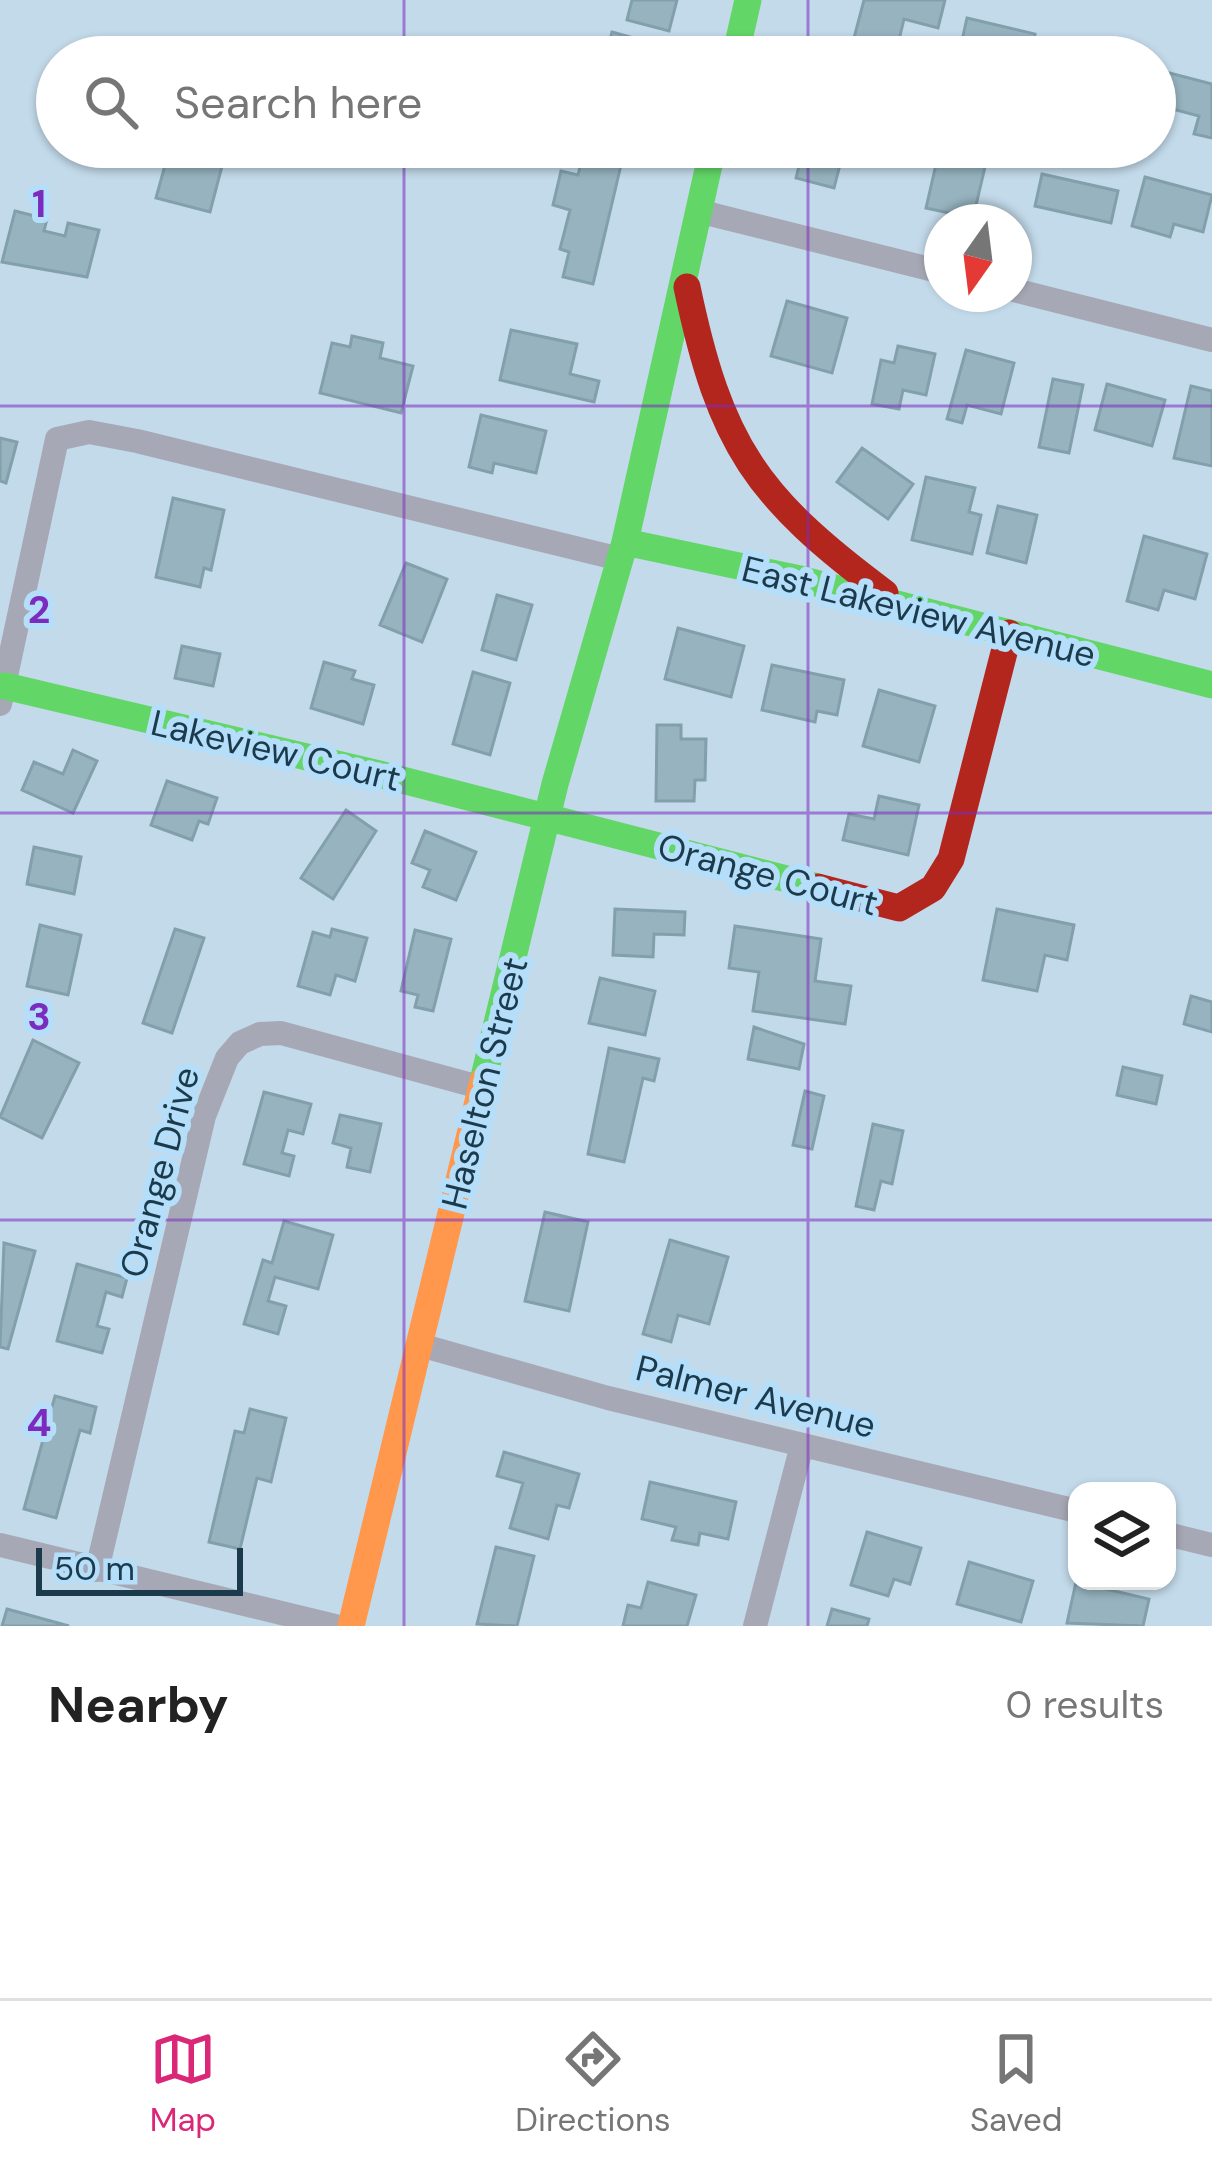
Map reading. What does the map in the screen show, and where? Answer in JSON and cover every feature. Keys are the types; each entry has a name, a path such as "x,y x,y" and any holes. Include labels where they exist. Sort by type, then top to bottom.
{"street":[{"path":"740,36 748,0"},
{"name":"Haselton Street","path":"351,1626 547,818 622,550 708,168"},
{"path":"698,211 924,268"},
{"path":"684,271 712,396 753,478 806,536 901,605"},
{"path":"1032,295 1212,340"},
{"name":"East Lakeview Avenue","path":"2,695 57,439 89,432 622,550 901,605 1212,685"},
{"name":"Orange Court","path":"547,818 884,906 920,901 952,860 969,808 1009,633"},
{"name":"Lakeview Court","path":"2,695 547,818"},
{"name":"Orange Drive","path":"97,1570 203,1116 227,1058 240,1043 281,1033 483,1088"},
{"name":"Palmer Avenue","path":"419,1345 1068,1509"},
{"path":"755,1626 802,1445"},
{"path":"1176,1536 1212,1545"},
{"path":"0,1546 335,1626"}],"building":[{"path":"632,0 677,0 669,31 627,20"},
{"path":"864,0 945,0 938,28 904,19 900,36 855,36"},
{"path":"967,18 1035,34 1035,36 963,36"},
{"path":"1176,75 1212,84 1212,138 1194,134 1199,116 1176,110"},
{"path":"164,168 222,168 210,212 156,198"},
{"path":"580,168 620,168 593,284 563,277 569,252 560,249 570,210 553,205 561,171 578,175"},
{"path":"799,168 839,168 834,188 796,178"},
{"path":"935,168 985,168 976,204 927,204"},
{"path":"1042,174 1118,191 1111,223 1035,206"},
{"path":"1145,177 1212,195 1203,232 1174,224 1170,237 1132,226"},
{"path":"15,211 47,219 44,231 65,236 68,223 99,230 87,277 2,262"},
{"path":"787,301 847,318 832,373 771,356"},
{"path":"511,330 577,344 570,374 599,381 594,402 500,380"},
{"path":"352,336 383,343 380,358 413,366 401,413 320,393 332,343 350,347"},
{"path":"898,346 935,354 926,395 903,390 899,409 872,404 881,360 894,363"},
{"path":"966,350 1014,363 1001,414 967,405 962,423 947,419"},
{"path":"1053,379 1083,385 1069,453 1039,447"},
{"path":"1107,384 1165,400 1152,446 1095,430"},
{"path":"1191,386 1212,391 1212,466 1174,458"},
{"path":"481,415 546,431 536,473 494,463 492,473 469,467"},
{"path":"0,438 17,442 6,483 0,481"},
{"path":"862,448 913,484 888,519 837,482"},
{"path":"926,477 975,488 969,512 981,515 972,554 912,540"},
{"path":"173,498 224,510 211,570 204,568 200,587 156,577"},
{"path":"998,506 1037,515 1026,563 987,553"},
{"path":"1144,536 1207,554 1195,599 1164,590 1158,610 1127,601"},
{"path":"406,563 447,579 422,642 380,625"},
{"path":"497,595 532,605 516,660 482,650"},
{"path":"678,628 744,646 731,697 665,679"},
{"path":"182,646 220,654 213,686 175,678"},
{"path":"324,662 355,671 352,679 374,685 363,724 311,708"},
{"path":"772,665 844,680 837,715 817,711 815,722 762,710"},
{"path":"473,672 510,683 490,755 453,744"},
{"path":"879,690 935,706 919,762 863,746"},
{"path":"657,725 681,725 681,739 706,739 705,780 695,780 694,801 656,801"},
{"path":"73,750 97,761 73,813 22,790 34,762 63,774"},
{"path":"167,781 217,798 208,824 199,821 192,840 151,825"},
{"path":"879,796 919,805 908,855 843,840 849,814 874,819"},
{"path":"346,810 376,831 333,899 301,878"},
{"path":"425,831 476,852 456,900 423,887 430,870 412,863"},
{"path":"34,847 81,857 74,894 27,884"},
{"path":"615,909 685,912 684,935 654,934 653,957 613,955"},
{"path":"997,909 1074,925 1067,960 1045,955 1037,991 983,980"},
{"path":"40,925 81,935 68,995 27,986"},
{"path":"735,926 821,939 815,981 851,986 845,1024 753,1011 759,972 729,968"},
{"path":"175,929 204,938 172,1033 143,1023"},
{"path":"332,929 367,938 355,981 336,975 330,995 298,986 313,932 330,937"},
{"path":"415,930 451,939 433,1011 415,1007 418,995 401,991"},
{"path":"600,978 655,991 645,1035 589,1023"},
{"path":"1191,996 1212,1002 1212,1032 1184,1024"},
{"path":"754,1027 804,1044 799,1069 748,1059"},
{"path":"33,1040 79,1063 42,1138 0,1117"},
{"path":"609,1048 659,1059 654,1081 643,1078 624,1162 588,1154"},
{"path":"1123,1067 1162,1076 1156,1104 1117,1095"},
{"path":"805,1091 824,1096 812,1149 793,1145"},
{"path":"264,1092 311,1104 303,1134 288,1130 282,1153 294,1156 289,1176 244,1164"},
{"path":"340,1115 381,1124 370,1172 347,1167 351,1148 333,1143"},
{"path":"873,1124 903,1131 892,1184 881,1181 874,1210 856,1206"},
{"path":"545,1212 588,1222 569,1311 525,1301"},
{"path":"284,1221 333,1235 318,1289 275,1277 268,1301 286,1306 278,1334 244,1324 263,1260 272,1263"},
{"path":"670,1240 728,1257 709,1324 678,1315 671,1342 643,1334"},
{"path":"4,1243 35,1251 8,1349 0,1347"},
{"path":"77,1264 127,1278 122,1297 106,1292 97,1326 109,1329 102,1353 57,1341"},
{"path":"55,1396 96,1407 90,1433 80,1430 56,1518 24,1509"},
{"path":"250,1409 286,1418 271,1482 257,1478 240,1549 209,1542 235,1431 244,1433"},
{"path":"504,1452 579,1474 569,1508 557,1505 548,1539 510,1528 523,1483 497,1476"},
{"path":"650,1482 736,1502 728,1539 700,1533 698,1545 672,1540 676,1527 642,1519"},
{"path":"867,1532 921,1548 910,1584 894,1579 888,1596 851,1585"},
{"path":"496,1547 534,1556 517,1626 477,1624"},
{"path":"969,1562 1033,1581 1021,1622 957,1604"},
{"path":"648,1582 696,1595 687,1626 623,1626 628,1605 641,1608"},
{"path":"1074,1590 1110,1590 1149,1599 1143,1626 1067,1623"},
{"path":"7,1609 69,1626 2,1626"},
{"path":"832,1609 869,1619 867,1626 827,1626"}],"traffic: fast":[{"path":"740,36 748,0"},
{"path":"483,1081 555,784 625,542 708,168"},
{"path":"625,542 800,579 1212,685"},
{"path":"5,686 379,774 818,887"}],"traffic: slow":[{"path":"351,1626 483,1081"}],"traffic: jam":[{"path":"687,287 714,388 750,463 804,527 885,593"},
{"path":"818,887 899,908 933,888 951,859 1009,633"}]}
